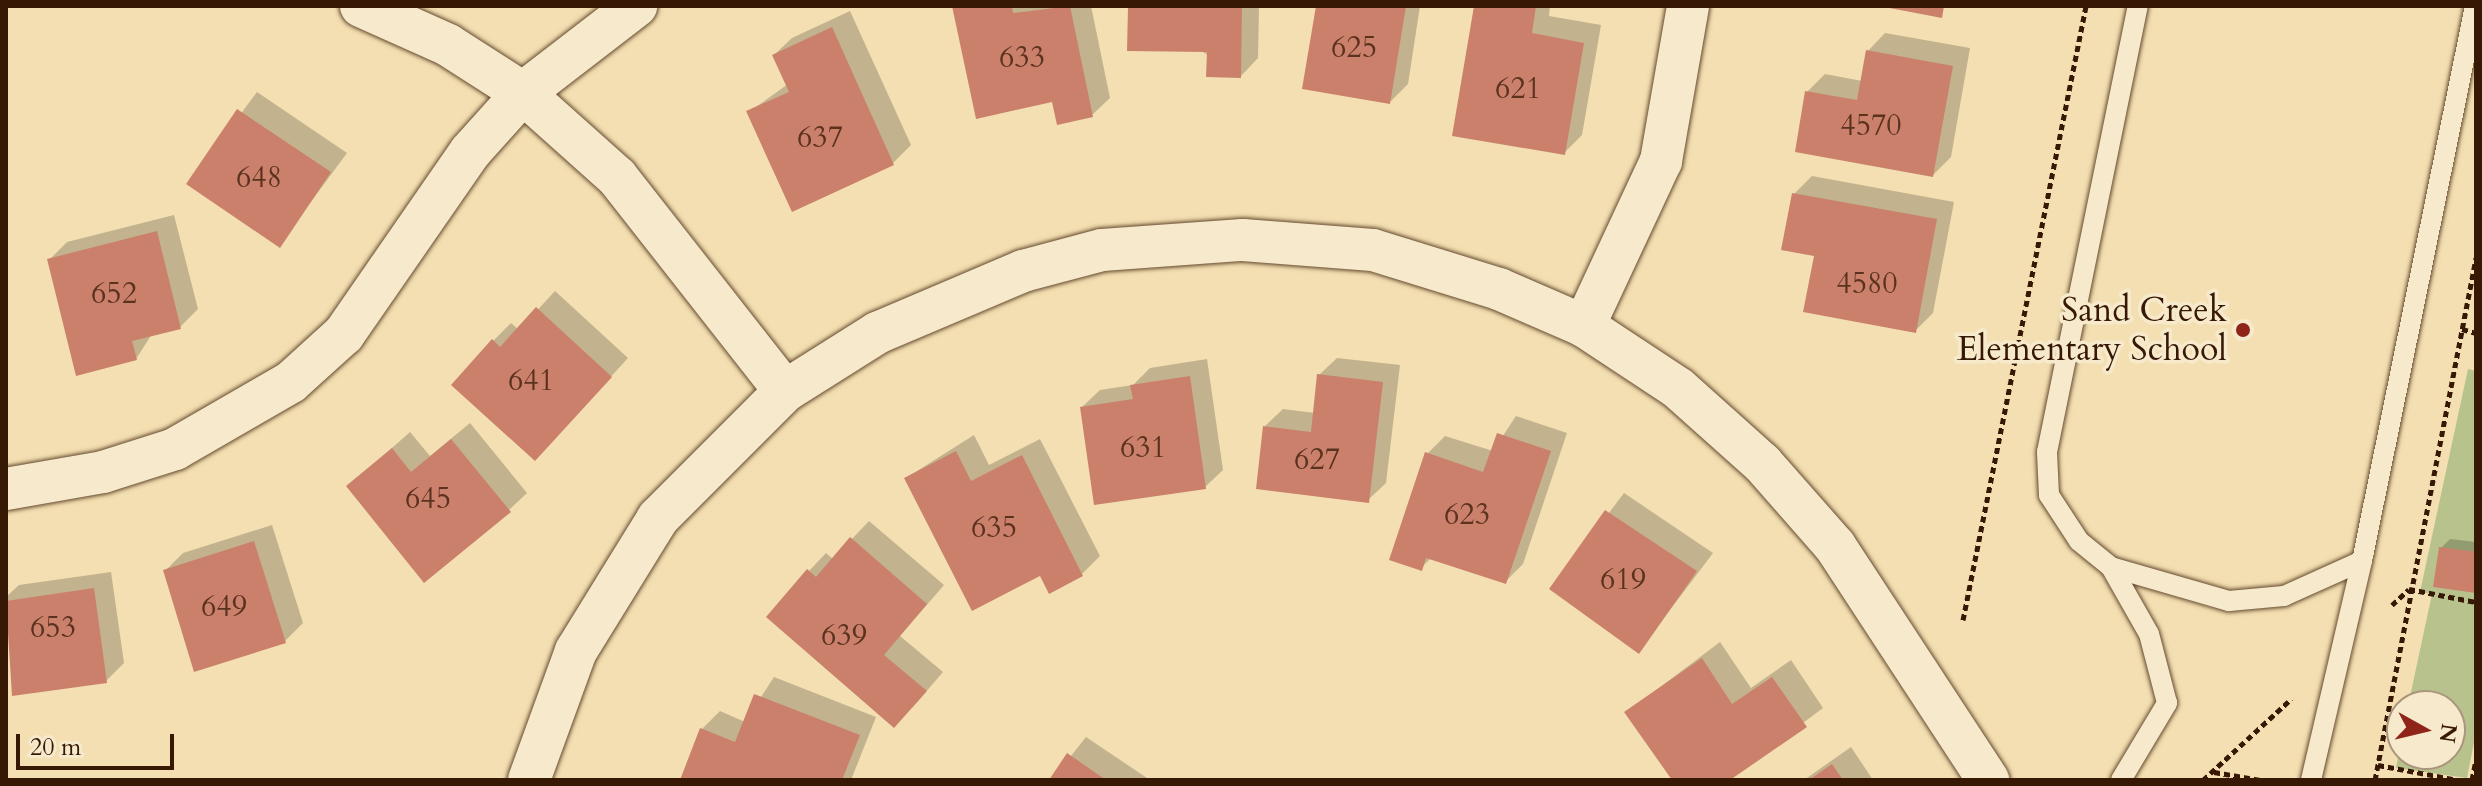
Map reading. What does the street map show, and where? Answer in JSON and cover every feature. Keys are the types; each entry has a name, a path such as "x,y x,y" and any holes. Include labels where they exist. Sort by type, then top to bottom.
{"street":[{"path":"361,6 448,45 523,93 617,177 785,391"},
{"path":"6,489 103,472 175,449 291,382 344,334 470,152 523,93 636,6"},
{"path":"1584,326 1661,161 1688,6"},
{"path":"529,780 576,651 650,530 785,391 946,299 1102,250 1176,241 1312,241 1373,250 1499,289 1584,326 1678,388 1798,501 1988,780"}],"lane":[{"path":"2121,780 2167,703 2149,634 2111,567 2079,541 2049,495 2047,452 2138,6"},
{"path":"2311,780 2362,561 2475,6"},
{"path":"2111,567 2229,601 2284,596 2362,561"}],"path":[{"path":"1963,620 2086,6"},
{"path":"2375,780 2409,589 2476,258"},
{"path":"2462,329 2476,333"},
{"path":"2409,589 2476,602"},
{"path":"2472,780 2476,760"},
{"path":"2378,765 2458,780"},
{"path":"2213,772 2260,780"}],"green space":[{"path":"2468,369 2476,371 2476,732 2467,778 2410,770 2466,770 2466,690 2411,690 2432,594 2420,592"}],"building":[{"path":"952,6 1012,6 1013,13 1070,6 1093,117 1057,125 1052,102 976,119"},
{"path":"1128,6 1242,6 1241,78 1206,77 1207,52 1127,51"},
{"path":"1316,6 1406,6 1390,104 1302,89"},
{"path":"1474,6 1536,6 1532,33 1584,43 1565,155 1452,136"},
{"path":"1879,6 1944,6 1942,18"},
{"path":"832,27 894,165 792,212 746,111 789,92 772,55"},
{"path":"1866,50 1953,66 1933,177 1795,152 1805,91 1857,100"},
{"path":"237,109 331,172 280,248 186,184"},
{"path":"1792,193 1937,219 1916,333 1803,312 1814,256 1781,250"},
{"path":"157,231 181,329 132,341 137,360 76,376 47,259"},
{"path":"536,307 612,377 535,461 451,385 492,339 500,347"},
{"path":"1317,374 1383,382 1369,503 1256,489 1263,426 1311,432"},
{"path":"1190,376 1206,489 1094,505 1080,407 1133,399 1130,385"},
{"path":"1497,433 1551,451 1506,584 1426,558 1422,571 1389,560 1425,452 1483,472"},
{"path":"451,439 511,512 424,583 346,486 392,448 411,472"},
{"path":"956,451 971,481 1022,455 1083,576 1049,594 1040,576 972,611 904,478"},
{"path":"1605,510 1697,571 1639,654 1549,589"},
{"path":"850,537 927,604 884,655 927,691 894,728 766,617 807,569 816,577"},
{"path":"254,541 286,643 194,672 163,570"},
{"path":"2439,547 2476,552 2476,593 2433,587"},
{"path":"94,588 107,683 12,696 6,601"},
{"path":"1702,658 1732,704 1772,677 1807,727 1730,780 1672,780 1624,712"},
{"path":"754,694 860,735 842,780 680,780 700,728 735,742"},
{"path":"1067,753 1106,780 1049,780"},
{"path":"1832,764 1843,780 1809,780"}],"place":[{"name":"Sand Creek Elementary School","path":"2243,330"}]}
